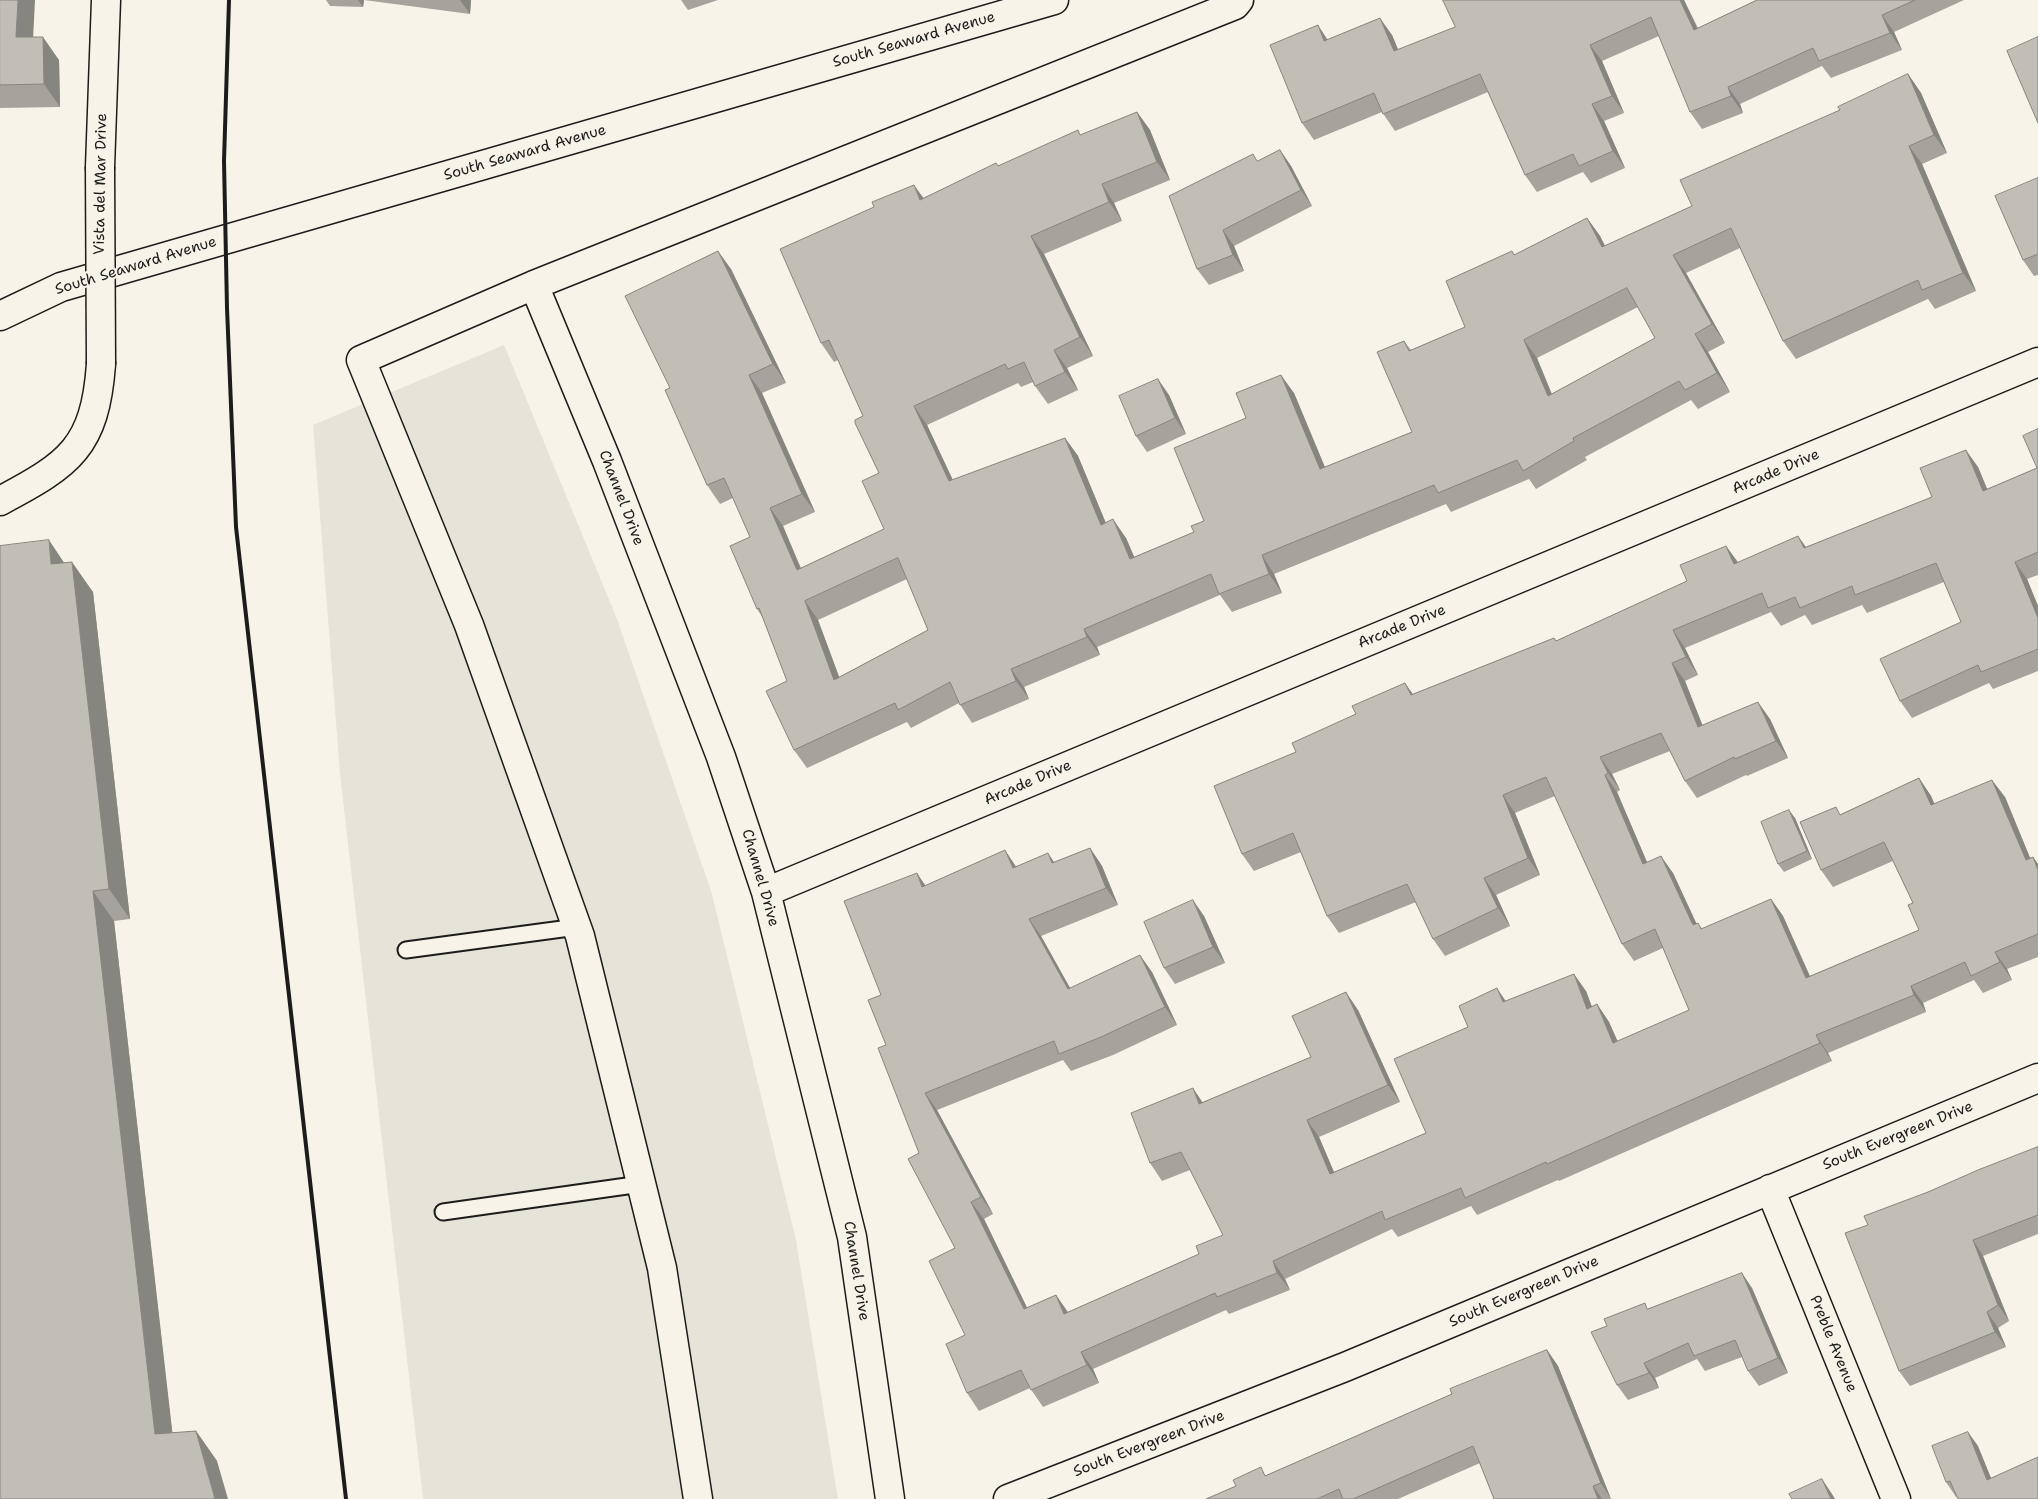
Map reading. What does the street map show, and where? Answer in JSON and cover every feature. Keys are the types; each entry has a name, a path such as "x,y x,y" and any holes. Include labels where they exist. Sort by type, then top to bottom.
{"street":[{"name":"Vista del Mar Drive","path":"0,501 44,478 62,465 78,447 89,428 96,407 101,364 100,167 106,0"},
{"name":"South Seaward Avenue","path":"0,316 60,287 1054,0"},
{"path":"698,1499 662,1268 577,927 469,625 361,360 534,285 1235,5 1239,0"},
{"name":"Channel Drive","path":"534,285 607,461 721,757 766,892 852,1237 890,1499"},
{"name":"Arcade Drive","path":"766,892 2038,362"},
{"name":"South Evergreen Drive","path":"1008,1499 1345,1367 2038,1078"},
{"name":"Preble Avenue","path":"1770,1189 1896,1499"}],"lane":[{"path":"406,950 577,927"},
{"path":"443,1212 641,1184"}],"shaded area":[{"path":"504,345 617,619 712,894 796,1240 838,1499 423,1499 340,774 313,425"}],"building":[{"path":"0,0 18,0 16,37 43,37 44,84 0,85"},
{"path":"1443,0 1680,0 1694,30 1757,0 1915,0 1882,15 1890,33 1819,61 1813,48 1728,87 1731,96 1690,112 1651,17 1590,45 1612,96 1592,104 1613,151 1579,166 1573,154 1525,175 1480,74 1383,114 1374,93 1302,123 1270,45 1318,25 1324,41 1380,18 1394,51 1455,27"},
{"path":"2038,37 2038,123 2007,51"},
{"path":"1908,74 1934,135 1909,146 1963,273 1922,290 1918,280 1783,341 1731,228 1673,255 1712,324 1695,334 1717,373 1685,390 1679,381 1573,438 1574,441 1523,471 1517,460 1438,493 1434,485 1262,555 1269,574 1219,594 1211,574 1084,629 1087,637 1011,669 1016,681 960,705 950,682 898,710 895,703 794,750 766,691 787,681 759,608 757,609 730,546 750,537 724,478 707,485 665,390 670,388 625,296 718,251 773,364 749,375 802,494 770,508 797,570 884,529 862,481 879,473 855,423 855,420 863,416 829,340 821,343 780,249 874,207 872,202 914,185 920,200 996,163 998,166 1078,130 1080,135 1137,112 1157,162 1102,184 1109,202 1031,236 1080,337 1054,350 1065,372 1035,386 1024,362 1008,369 1005,364 914,406 949,481 1065,438 1101,525 1113,519 1130,559 1194,532 1191,526 1204,521 1174,448 1246,418 1236,393 1281,375 1320,469 1412,432 1377,352 1404,341 1409,351 1465,327 1446,281 1512,251 1514,255 1587,218 1602,247 1692,206 1680,180 1840,110 1838,107","holes":["1627,288 1655,338 1548,396 1524,340","898,558 928,630 834,680 805,601"]},
{"path":"1280,150 1301,190 1223,230 1233,255 1197,269 1169,196 1253,154 1257,161"},
{"path":"2038,178 2038,254 2023,260 1995,196"},
{"path":"1158,379 1175,418 1136,436 1119,396"},
{"path":"2038,429 2038,552 2015,562 2038,618 2038,649 1981,672 1978,665 1900,701 1880,659 1961,622 1936,563 1855,595 1852,586 1800,608 1795,597 1768,608 1762,593 1673,630 1686,657 1672,663 1698,727 1758,702 1776,741 1735,759 1734,757 1685,781 1661,733 1600,757 1608,773 1605,775 1643,864 1661,856 1693,925 1698,923 1701,929 1771,899 1806,978 1919,930 1908,905 1913,903 1884,842 1821,870 1800,822 1836,807 1840,815 1919,778 1931,805 1992,780 2026,860 2033,857 2038,870 2038,934 1995,952 2000,962 1971,976 1965,962 1911,986 1914,995 1816,1035 1820,1043 1547,1164 1546,1162 1465,1198 1461,1188 1385,1220 1382,1211 1273,1261 1277,1273 1217,1297 1215,1293 1081,1352 1087,1365 1031,1390 1021,1370 967,1393 946,1344 965,1335 929,1261 955,1248 908,1159 919,1153 878,1048 886,1045 868,1000 881,995 844,901 917,873 922,887 1005,850 1013,868 1048,853 1052,863 1090,848 1106,888 1029,919 1068,989 1140,955 1165,1007 1059,1054 1054,1041 925,1093 981,1197 971,1202 1024,1309 1056,1295 1064,1314 1199,1254 1196,1246 1223,1235 1181,1152 1150,1163 1131,1113 1193,1088 1199,1104 1311,1057 1292,1016 1346,992 1388,1085 1307,1120 1330,1174 1426,1133 1394,1059 1468,1027 1459,1006 1497,988 1503,1002 1574,974 1587,1009 1597,1004 1613,1043 1689,1010 1655,929 1622,944 1546,777 1503,795 1528,858 1484,878 1498,908 1433,939 1407,884 1327,916 1293,833 1242,854 1214,786 1296,752 1292,743 1356,714 1352,706 1405,683 1411,695 1554,638 1556,641 1687,581 1680,565 1726,546 1734,564 1798,536 1804,548 1932,497 1920,468 1966,450 1983,491 2037,468 2023,436"},
{"path":"49,540 51,564 72,562 109,889 93,891 155,1434 196,1431 215,1499 0,1499 0,546"},
{"path":"1789,810 1807,851 1778,864 1761,822"},
{"path":"1193,900 1213,947 1164,968 1144,922"},
{"path":"2038,1147 2038,1215 1973,1240 1998,1305 1987,1312 1995,1332 1899,1371 1845,1233 1868,1225 1864,1216"},
{"path":"1742,1273 1778,1358 1748,1371 1735,1340 1694,1356 1688,1343 1644,1363 1649,1373 1617,1385 1591,1332 1607,1326 1604,1319 1645,1303 1647,1309"},
{"path":"1547,1350 1601,1483 1593,1486 1598,1499 1494,1499 1473,1446 1353,1499 1343,1499 1339,1489 1317,1499 1206,1499 1236,1486 1233,1480 1261,1467 1265,1476 1452,1394 1450,1389"},
{"path":"1968,1432 1987,1480 2038,1457 2038,1499 1958,1499 1950,1481 1946,1482 1932,1446"},
{"path":"1822,1479 1831,1499 1792,1499 1789,1494"}],"railway":[{"path":"229,0 224,161 227,308 236,527 346,1499"}]}
